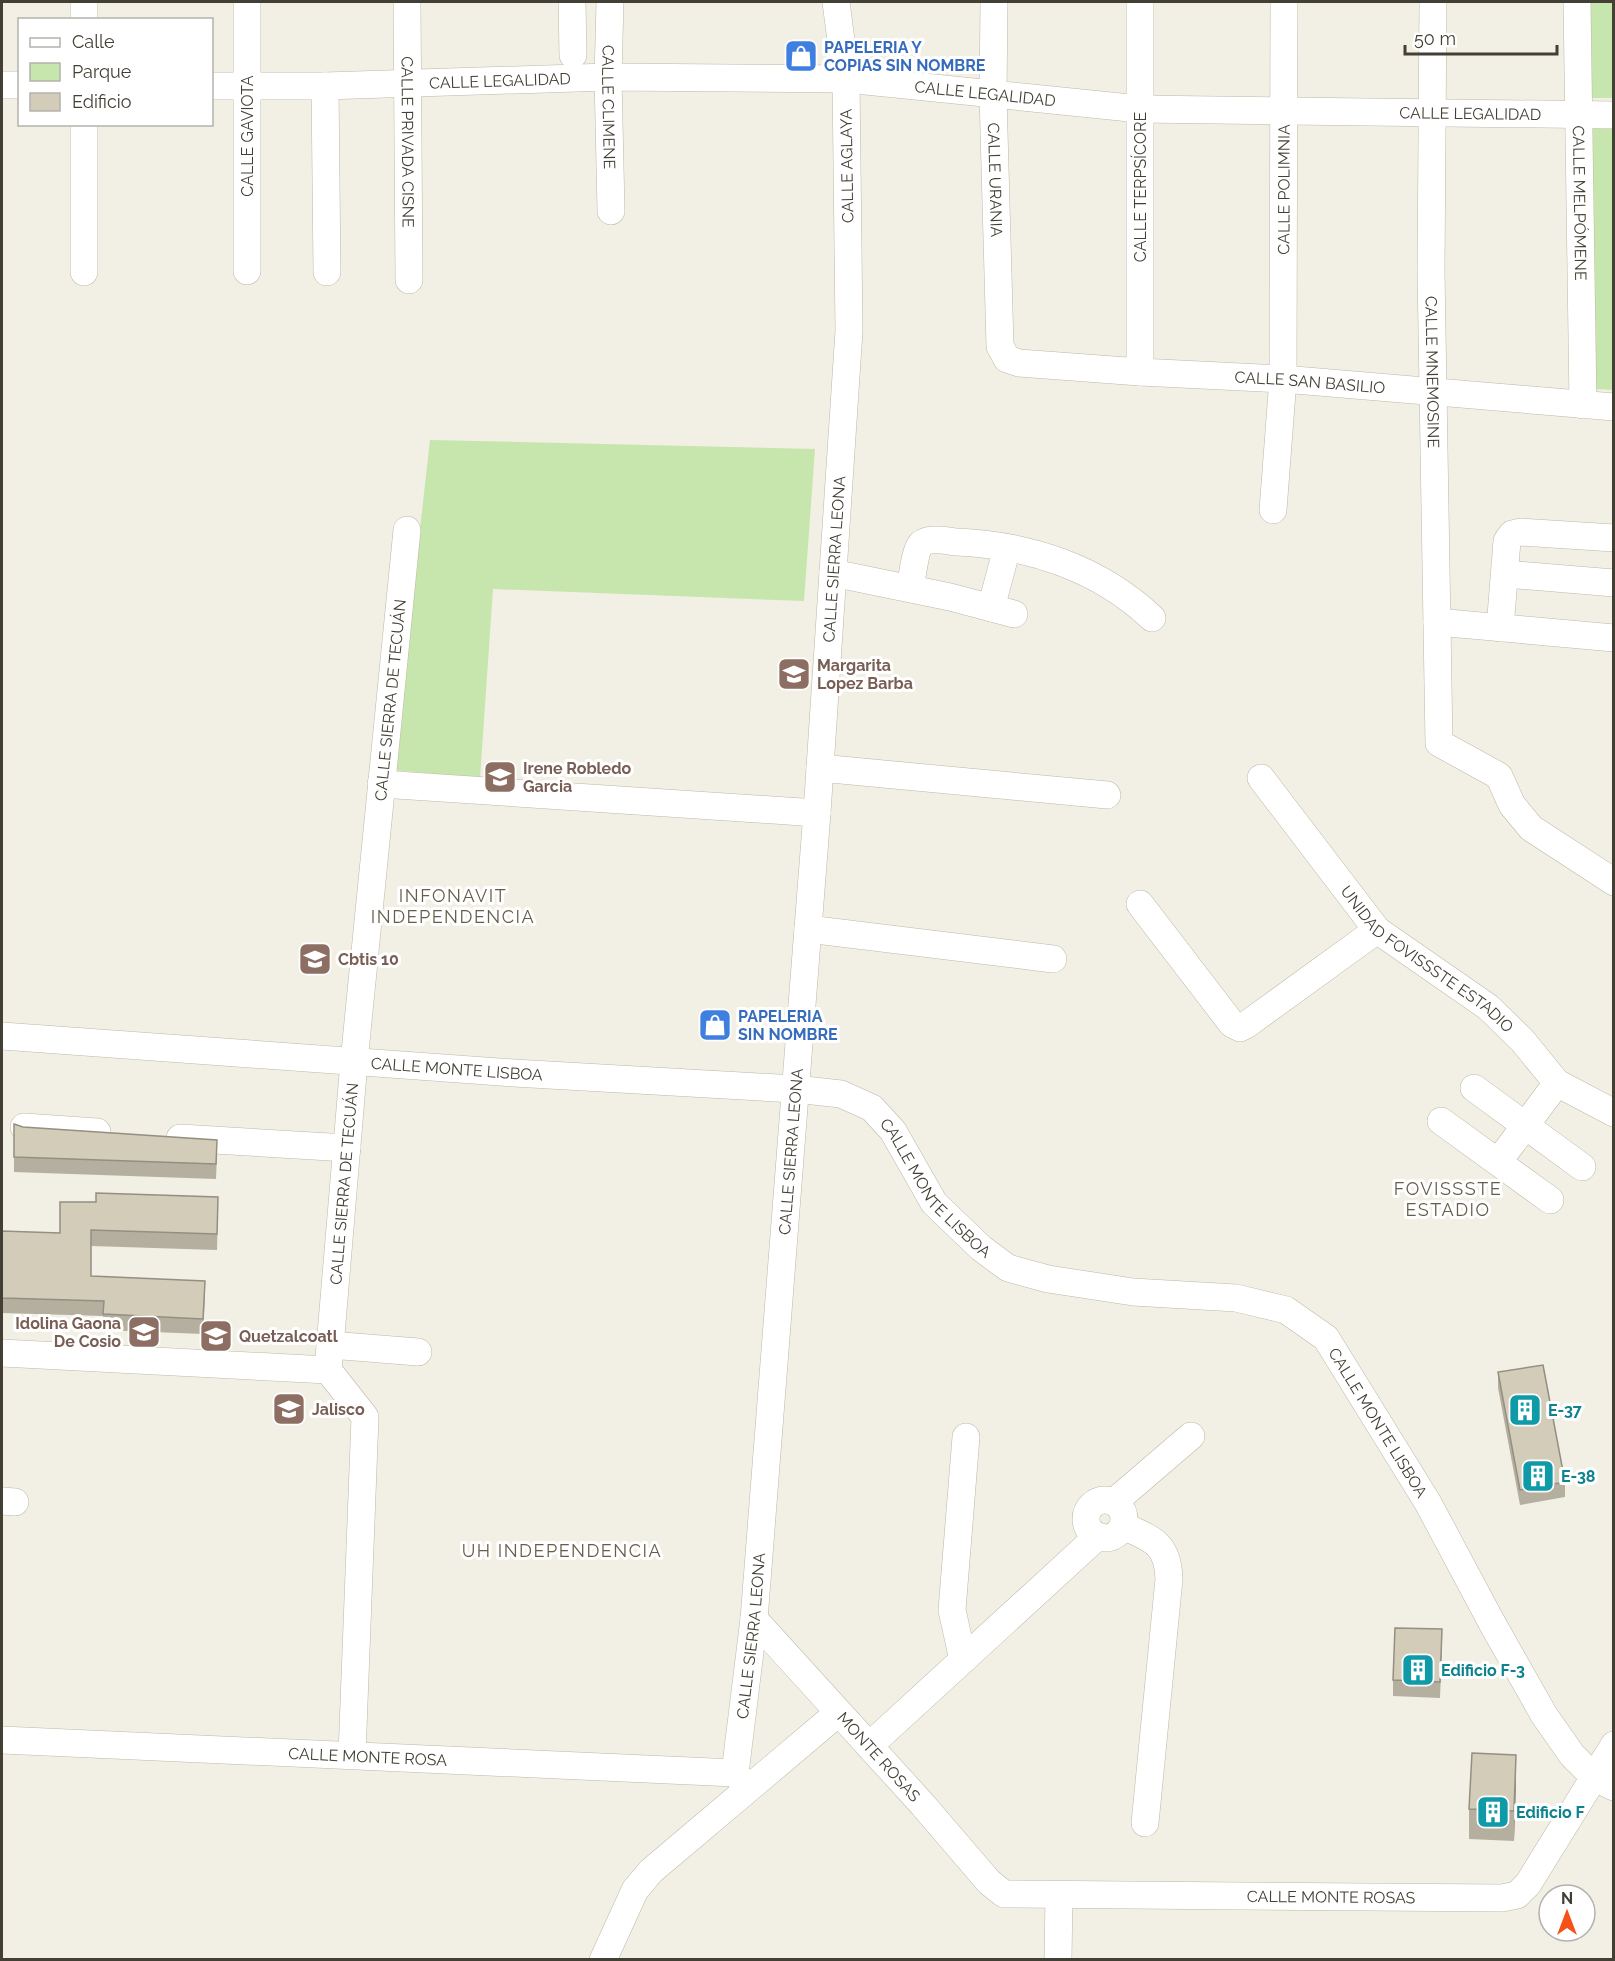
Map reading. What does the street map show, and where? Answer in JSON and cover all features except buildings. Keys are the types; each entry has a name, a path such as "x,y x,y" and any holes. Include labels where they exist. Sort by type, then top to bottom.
{"street":[{"path":"84,2 84,18"},
{"name":"CALLE GAVIOTA","path":"247,2 247,271"},
{"name":"CALLE PRIVADA CISNE","path":"407,2 409,280"},
{"path":"572,2 573,55"},
{"name":"CALLE CLIMENE","path":"610,2 608,77 611,211"},
{"name":"CALLE AGLAYA","path":"836,2 846,79 849,332"},
{"name":"CALLE URANIA","path":"994,2 993,96 1000,346 1007,359"},
{"name":"CALLE TERPSÍCORE","path":"1140,2 1140,372"},
{"name":"CALLE POLIMNIA","path":"1273,510 1282,379 1284,2"},
{"name":"CALLE MNEMOSINE","path":"1433,2 1431,272 1439,743 1499,776 1512,805 1531,828 1614,882"},
{"name":"CALLE MELPÓMENE","path":"1577,2 1583,405"},
{"name":"CALLE LEGALIDAD","path":"213,86 325,86 608,77 846,79 993,96 1140,109 1614,115"},
{"path":"2,85 18,85"},
{"path":"325,86 327,272"},
{"path":"84,126 84,272"},
{"name":"CALLE SIERRA LEONA","path":"741,1781 817,813 849,332"},
{"name":"CALLE SAN BASILIO","path":"1007,359 1019,363 1282,379 1614,407"},
{"name":"CALLE SIERRA DE TECUÁN","path":"329,1358 354,1062 407,530"},
{"path":"1500,628 1508,541 1512,534 1515,532 1614,538"},
{"path":"910,588 918,548 922,543 929,541 970,542 1054,559 1087,572 1125,594 1152,618"},
{"path":"833,573 910,588 1002,611 1007,548"},
{"path":"1505,574 1614,583"},
{"path":"1437,622 1614,638"},
{"path":"820,768 1107,795"},
{"name":"UNIDAD FOVISSSTE ESTADIO","path":"1261,778 1377,930 1488,1007 1522,1040 1557,1083 1614,1113"},
{"path":"381,784 817,813"},
{"path":"1140,904 1232,1024 1240,1028 1377,930"},
{"path":"808,929 1053,959"},
{"name":"CALLE MONTE LISBOA","path":"2,1036 514,1073 795,1089 841,1094 872,1108 893,1131 934,1203 981,1248 1008,1268 1048,1279 1133,1292 1236,1298 1286,1310 1326,1338 1428,1503 1544,1714 1572,1755 1604,1782"},
{"path":"1498,1162 1557,1083"},
{"path":"1474,1088 1582,1167"},
{"path":"1441,1121 1550,1200"},
{"path":"24,1127 118,1133"},
{"path":"154,1136 346,1148"},
{"path":"2,1353 329,1358 418,1352"},
{"path":"329,1358 365,1417 352,1755"},
{"path":"1119,1514 1191,1436"},
{"path":"963,1660 952,1610 966,1437"},
{"path":"868,1746 1098,1536 1087,1526 1086,1518 1092,1504 1107,1499 1119,1514 1154,1540 1163,1550 1169,1564 1145,1823"},
{"name":"MONTE ROSAS","path":"754,1619 923,1805 989,1882 1004,1894"},
{"path":"603,1959 635,1890 646,1877 741,1781 838,1713"},
{"name":"CALLE MONTE ROSA","path":"2,1740 352,1755 741,1781"},
{"path":"1604,1782 1614,1745"},
{"name":"CALLE MONTE ROSAS","path":"1004,1894 1502,1898 1517,1895 1528,1884 1604,1782"},
{"path":"1058,1959 1059,1895"}],"green space":[{"path":"1587,2 1613,2 1613,98 1588,98"},
{"path":"1587,123 1613,124 1613,390 1594,389"},
{"path":"430,440 815,449 804,601 493,589 480,778 393,770"}],"place":[{"name":"PAPELERIA Y COPIAS SIN NOMBRE","path":"801,56"},
{"name":"Margarita Lopez Barba","path":"794,674"},
{"name":"Irene Robledo Garcia","path":"500,777"},
{"name":"Cbtis 10","path":"315,959"},
{"name":"PAPELERIA SIN NOMBRE","path":"715,1025"},
{"name":"Idolina Gaona De Cosio","path":"144,1332"},
{"name":"Quetzalcoatl","path":"216,1336"},
{"name":"Jalisco","path":"289,1409"},
{"name":"E-37","path":"1525,1410"},
{"name":"E-38","path":"1538,1476"},
{"name":"Edificio F-3","path":"1418,1670"},
{"name":"Edificio F","path":"1493,1812"}],"district":[{"name":"INFONAVIT INDEPENDENCIA","path":"453,905"},
{"name":"FOVISSSTE ESTADIO","path":"1448,1198"},
{"name":"UH INDEPENDENCIA","path":"562,1550"}]}
